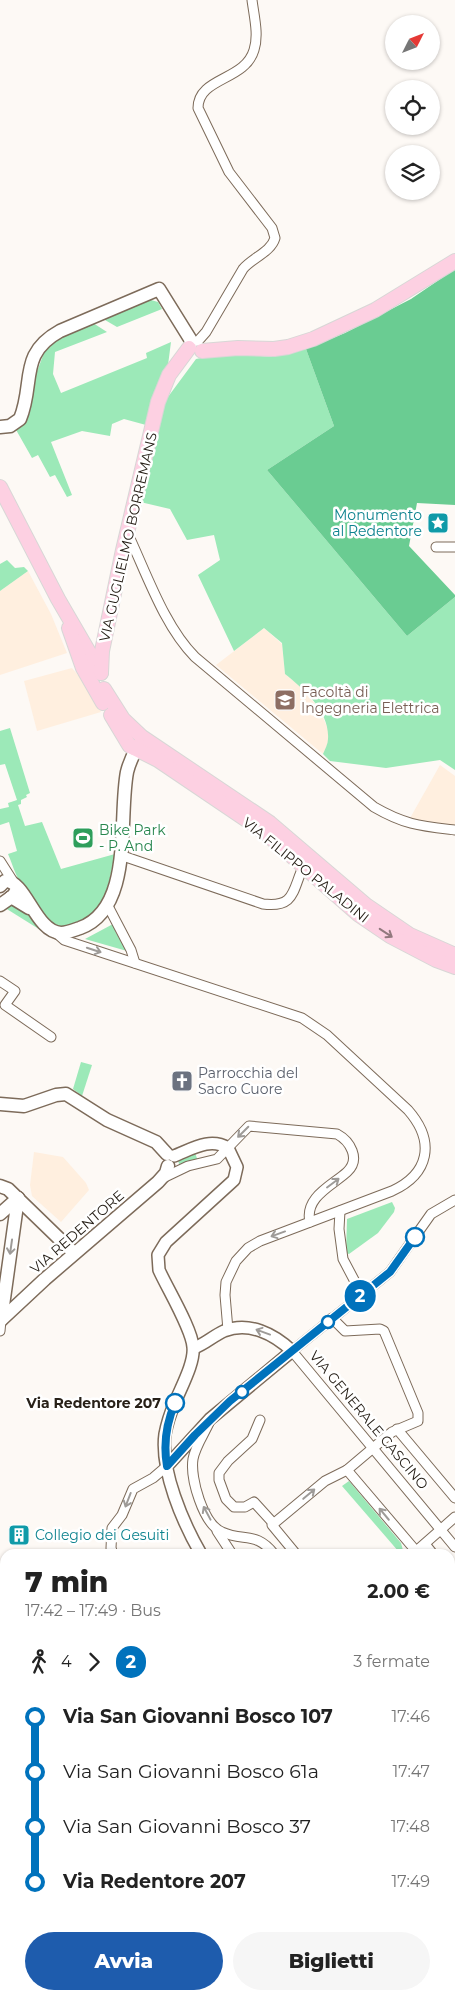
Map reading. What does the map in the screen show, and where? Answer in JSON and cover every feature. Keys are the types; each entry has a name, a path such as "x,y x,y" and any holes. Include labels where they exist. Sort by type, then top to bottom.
{"main road":[{"path":"0,427 10,426 20,419 33,357 45,341 60,331 159,289 196,347 226,344 238,348 274,349 288,347 313,339 375,310 455,261"},
{"name":"VIA GUGLIELMO BORREMANS","path":"97,655 106,631 158,402 196,347"},
{"path":"0,487 58,599 84,656 97,655 111,716"},
{"path":"76,636 95,638 102,636 106,631"},
{"path":"76,636 83,668 111,716 134,743"},
{"path":"0,886 5,881 8,894 35,913 45,926 55,932 65,933 85,926 97,919 108,906 116,884 127,773 134,743 122,718 104,689"},
{"name":"VIA FILIPPO PALADINI","path":"134,743 263,831 359,915 390,936 436,960 455,967"},
{"name":"VIA FILIPPO PALADINI","path":"134,743 270,823 366,905 410,935 455,955"},
{"path":"0,1104 24,1106 56,1095 66,1094 106,1120 151,1139 162,1148 168,1164"},
{"name":"VIA REDENTORE","path":"1,1326 168,1164"},
{"path":"0,1186 8,1189 18,1198 74,1254"},
{"path":"0,1214 18,1198"},
{"path":"1,1326 18,1198"}],"street":[{"path":"196,347 243,268 270,247 275,235 272,228 229,172 198,108 200,97 206,89 242,68 252,56 256,42 252,0"},
{"path":"127,532 170,624 182,644 195,656 374,807 406,823 455,830"},
{"path":"436,547 455,547"},
{"path":"120,855 263,904 276,905 288,900 304,865"},
{"path":"0,861 8,894"},
{"path":"108,906 131,950 135,963"},
{"path":"55,932 64,940 302,1018 327,1035 415,1117 423,1134 425,1146 422,1166 417,1174 402,1186 260,1241 239,1256 226,1282 228,1330"},
{"path":"0,981 15,991 3,1009 51,1037"},
{"path":"168,1164 188,1166 217,1159 249,1126 337,1134 346,1139 353,1152 353,1163 348,1172 322,1192 310,1210 310,1222"},
{"name":"VIA REDENTORE","path":"168,1164 208,1143 216,1143 228,1148"},
{"path":"198,1549 184,1523 164,1450 167,1426 194,1348 190,1334 159,1270 158,1255 166,1242 234,1180 237,1167 228,1148"},
{"path":"110,1549 111,1533 115,1524 122,1516 132,1489 158,1475 210,1419 390,1272 432,1214 455,1200"},
{"path":"340,1211 339,1229 343,1259 362,1295"},
{"path":"273,1525 325,1481 347,1470 397,1430 418,1421 418,1413 388,1336 380,1329 345,1331 332,1318"},
{"name":"VIA GENERALE CASCINO","path":"194,1348 228,1330 256,1329 275,1337 292,1351 455,1547"},
{"path":"210,1419 193,1458 194,1476 200,1500 229,1549"},
{"path":"260,1420 252,1439 221,1468 219,1480 226,1499 234,1507 245,1507 254,1502 292,1549"},
{"path":"397,1430 455,1498"},
{"path":"347,1470 412,1549"},
{"path":"418,1549 455,1517"},
{"path":"216,1528 224,1533 256,1539 270,1549"},
{"path":"424,1544 428,1549"}],"shaded area":[{"path":"28,571 51,614 67,653 0,675 0,591"},
{"name":"Facoltà di Ingegneria Elettrica","path":"264,628 282,644 285,674 304,689 320,711 328,729 329,741 323,754 216,665"},
{"path":"72,668 93,693 101,712 37,731 24,681"},
{"path":"440,765 455,776 455,826 409,820"},
{"path":"34,1152 63,1157 86,1183 89,1190 61,1222 32,1196 30,1185"}],"green space":[{"path":"455,269 455,505 417,503 409,546 455,597 407,636 267,470 334,426 306,349 345,333 411,299"},
{"path":"151,300 158,302 162,309 117,327 104,319"},
{"path":"93,323 107,332 55,352 53,374 61,393 147,358 146,353 171,342 168,365 146,425 124,419 112,424 110,436 82,431 51,442 72,495 67,497 55,475 50,477 38,455 32,458 15,428 29,415 36,374 44,353 60,336"},
{"path":"306,349 334,426 267,470 407,636 455,597 455,770 440,760 386,768 330,761 323,754 328,739 328,729 325,720 314,702 285,674 282,643 264,628 234,651 198,575 220,560 214,535 187,540 170,509 136,501 162,405 196,359 226,353 272,357"},
{"path":"7,560 15,568 24,567 28,571 0,591 0,564"},
{"path":"10,728 30,793 18,805 25,826 42,822 61,869 115,854 108,886 100,903 86,918 62,927 53,924 20,882 8,854 17,851 9,822 0,825 0,809 9,807 8,803 17,800 5,764 0,765 0,731"},
{"path":"12,904 26,913 42,931 2,906"},
{"path":"113,924 127,951 85,939"},
{"path":"81,1062 92,1065 82,1096 73,1089"},
{"path":"195,1153 198,1161 179,1164 178,1160"},
{"path":"392,1202 395,1208 394,1212 378,1233 349,1254 346,1253 347,1219"},
{"path":"349,1481 401,1543 403,1549 396,1549 342,1486"}],"bus line":[{"name":"2","path":"175,1403 168,1419 165,1434 164,1450 167,1466 210,1419 230,1401 390,1272 415,1237"}],"place":[{"name":"Monumento al Redentore","path":"438,523"},
{"name":"Facoltà di Ingegneria Elettrica","path":"285,700"},
{"name":"Bike Park - P. And","path":"83,838"},
{"name":"Parrocchia del Sacro Cuore","path":"182,1081"},
{"name":"Via Redentore 207","path":"175,1403"},
{"name":"Collegio dei Gesuiti","path":"19,1535"}]}
